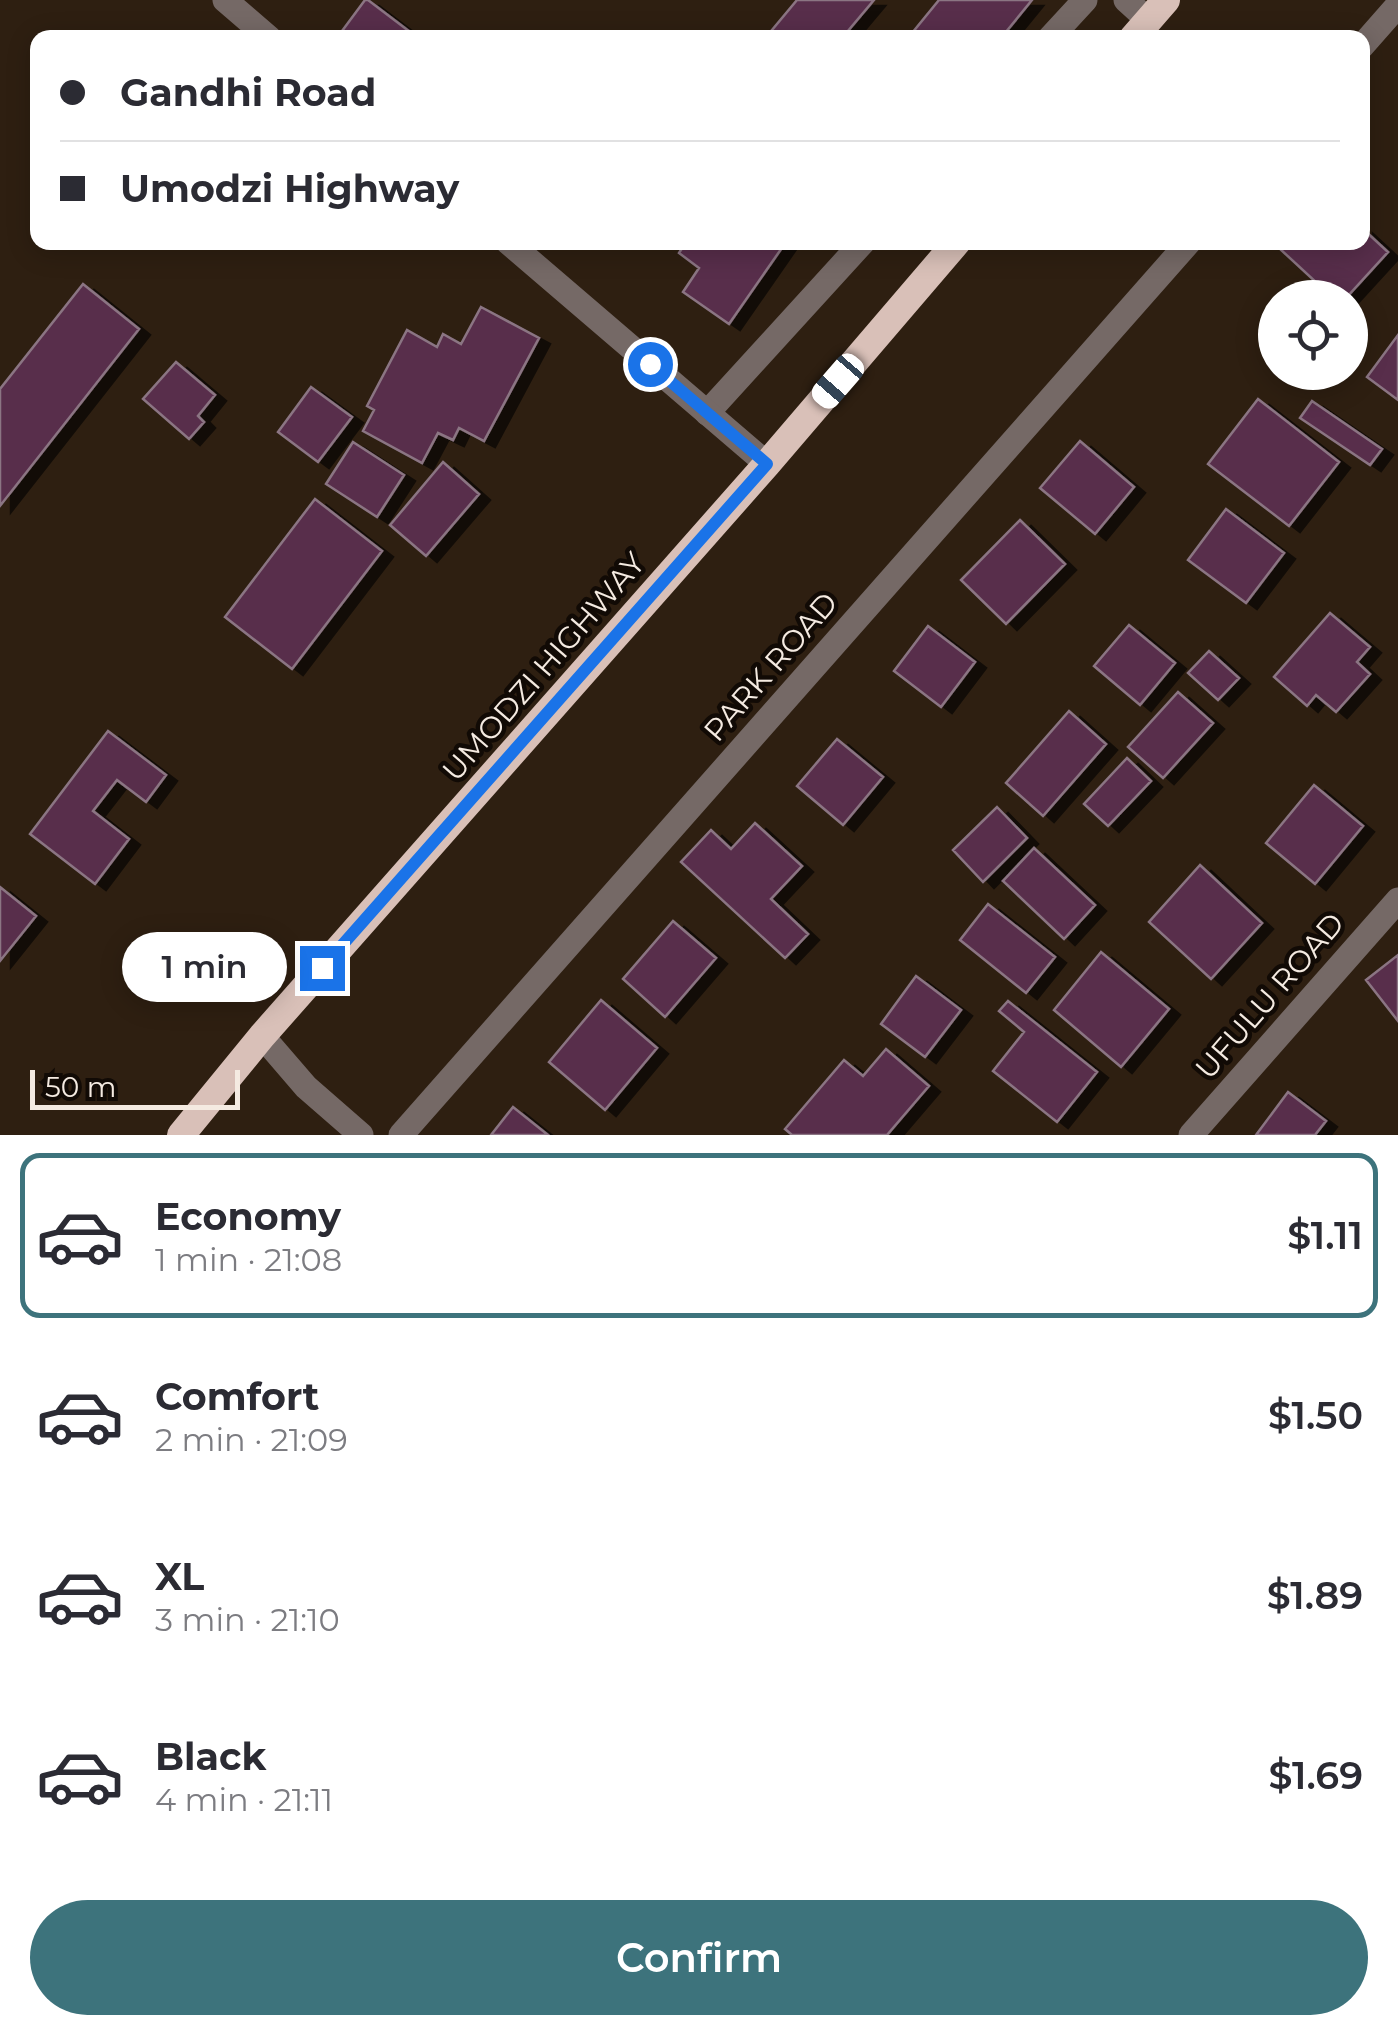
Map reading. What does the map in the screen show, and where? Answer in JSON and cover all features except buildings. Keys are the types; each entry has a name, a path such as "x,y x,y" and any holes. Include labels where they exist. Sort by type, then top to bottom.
{"highway":[{"name":"UMODZI HIGHWAY","path":"181,1135 262,1036 767,464 950,250"}],"street":[{"path":"225,0 260,30"},
{"path":"1057,30 1085,0"},
{"path":"1126,0 1149,19"},
{"path":"1370,37 1398,6"},
{"path":"517,250 767,464"},
{"path":"707,413 856,250"},
{"name":"PARK ROAD","path":"401,1135 1182,250"},
{"name":"UFULU ROAD","path":"1191,1135 1398,900"},
{"path":"262,1036 306,1088 361,1135"}],"route":[{"path":"322,968 767,464 650,364"}]}
